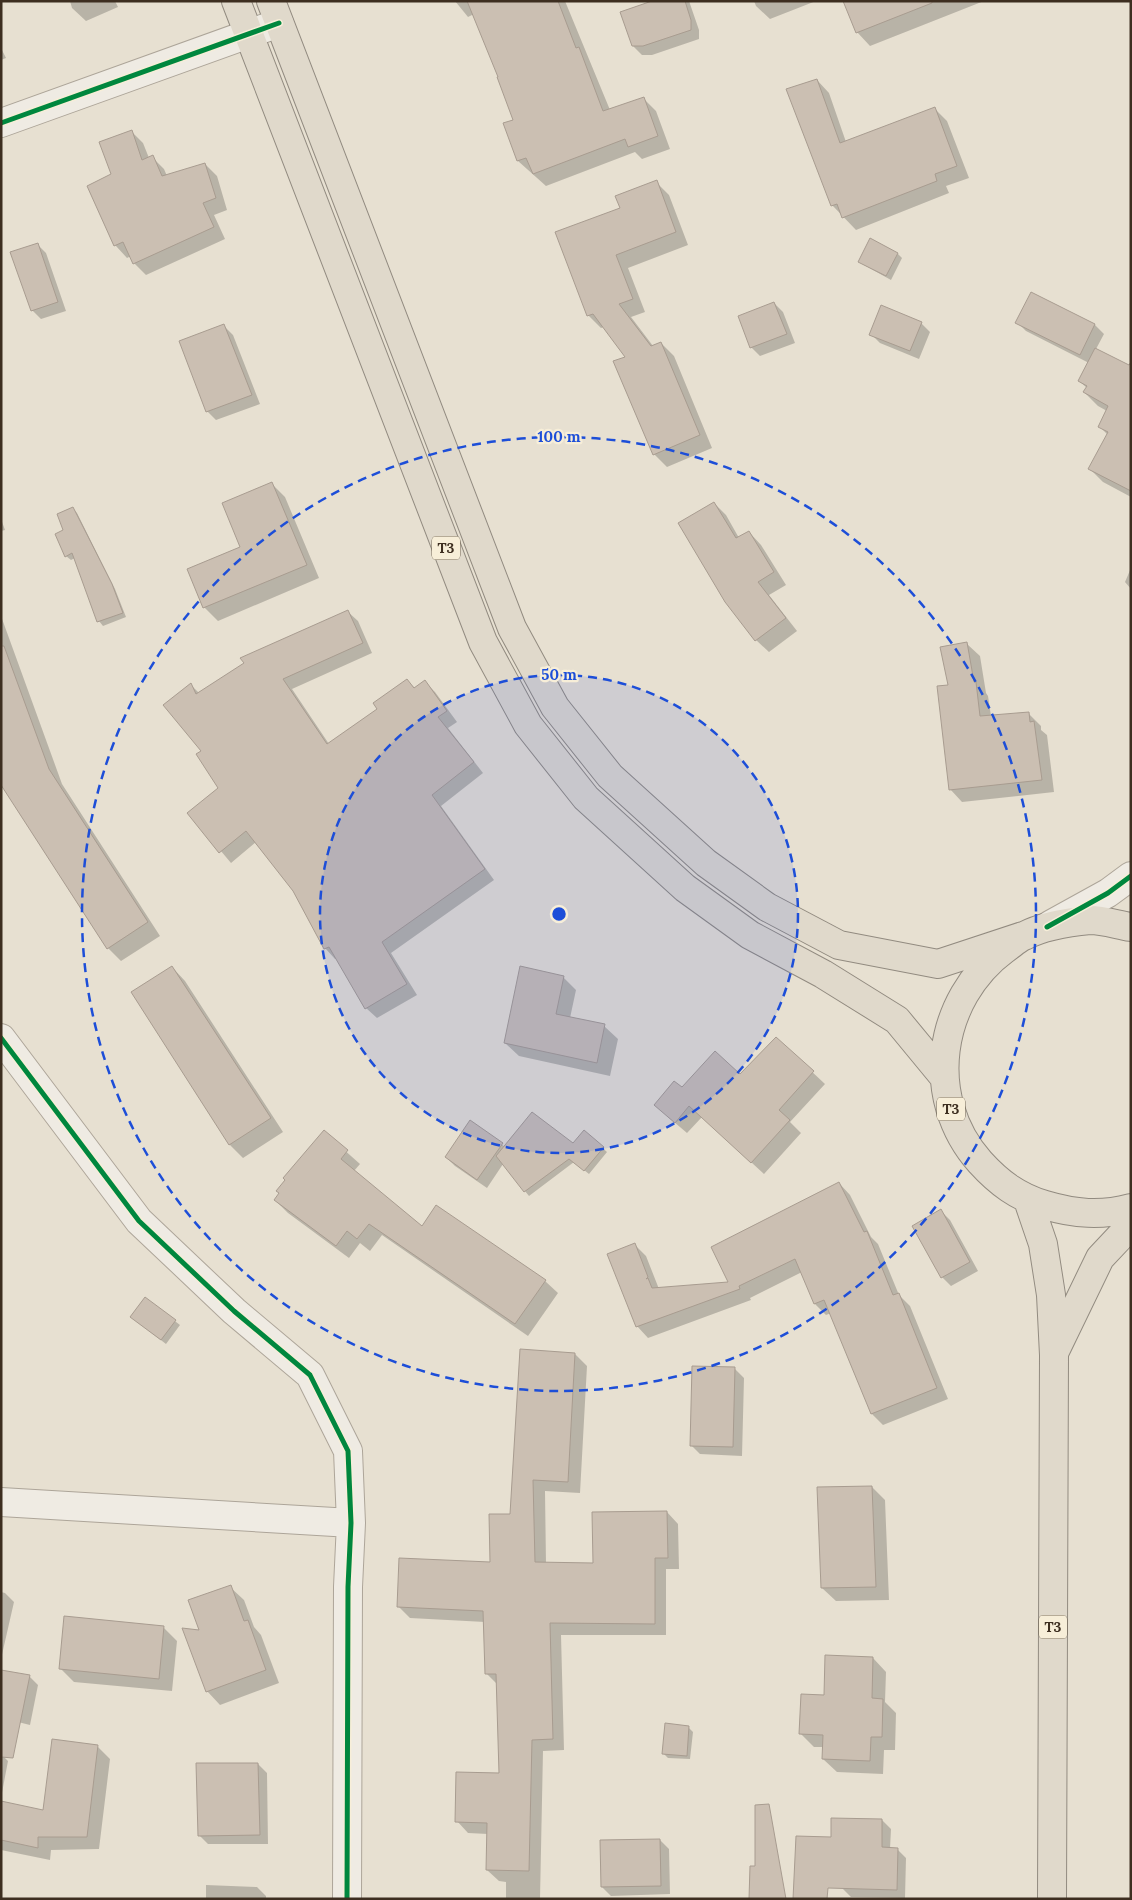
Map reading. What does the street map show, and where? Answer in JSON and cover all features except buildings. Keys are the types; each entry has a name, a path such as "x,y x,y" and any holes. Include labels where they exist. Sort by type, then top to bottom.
{"highway":[{"name":"T3","path":"236,1 482,642 528,725 586,798 685,888 750,935 823,974 897,1020 944,1077"},
{"name":"T3","path":"275,12 512,628 555,706 610,776 706,863 767,908 839,945 938,964 1035,932 1092,920 1131,927"},
{"name":"T3","path":"1035,932 988,961 962,995 947,1035 944,1077 952,1115 970,1150 996,1179 1028,1200 1069,1212 1111,1213 1131,1208"},
{"name":"T3","path":"1028,1200 1043,1244 1051,1295 1054,1355 1052,1899"},
{"name":"T3","path":"1054,1355 1100,1258 1131,1225"}],"street":[{"path":"1,123 249,35 275,12"},
{"path":"1035,932 1108,893 1131,876"},
{"path":"1,1038 139,1221 234,1311 310,1375 348,1451 351,1523 348,1587 347,1899"},
{"path":"1,1502 351,1523"}],"cycle path":[{"path":"1,123 279,23"},
{"path":"1047,927 1108,893 1131,876"},
{"path":"1,1038 139,1221 234,1311 310,1375 348,1451 351,1523 348,1587 347,1899"}]}
